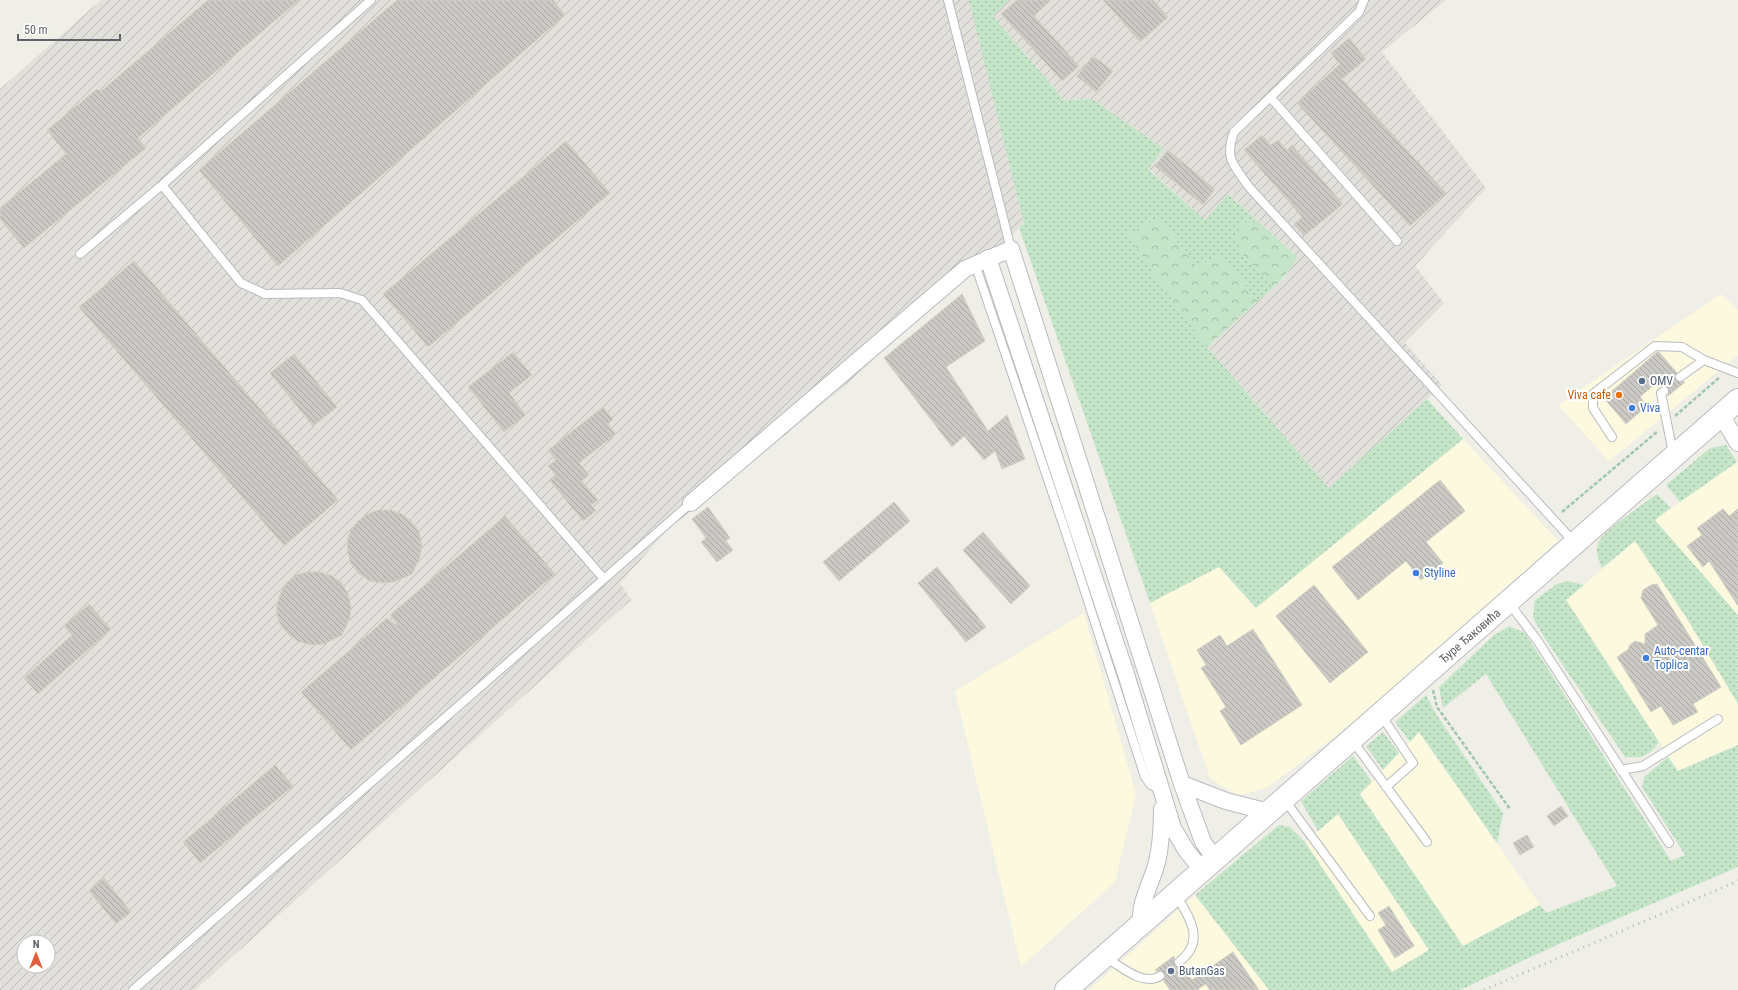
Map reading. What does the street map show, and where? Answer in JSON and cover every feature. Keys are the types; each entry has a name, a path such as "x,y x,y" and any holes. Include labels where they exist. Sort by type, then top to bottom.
{"street":[{"path":"692,503 966,269 981,261 1011,249 1182,784 1204,842 1208,864"},
{"path":"981,261 1126,674 1173,828 1186,850 1208,864"},
{"name":"Ђуре Ђаковића","path":"1066,990 1738,400"},
{"path":"1721,415 1738,442"},
{"path":"1182,784 1226,801 1265,811 1277,804"},
{"path":"1141,923 1140,916 1157,863 1162,827 1162,791"}],"lane":[{"path":"80,254 162,185 371,0"},
{"path":"948,0 1011,249"},
{"path":"1364,0 1359,12 1234,132 1229,145 1230,160 1245,182 1575,544"},
{"path":"1270,97 1397,241"},
{"path":"162,185 241,283 265,294 340,293 362,300 604,579"},
{"path":"1612,437 1592,407 1592,397 1594,391 1654,346 1682,347 1704,360 1738,373"},
{"path":"1680,377 1704,360"},
{"path":"1664,391 1661,393 1674,455"},
{"path":"133,990 692,503"},
{"path":"1508,603 1537,640 1669,843"},
{"path":"1380,714 1413,763 1386,786"},
{"path":"1621,770 1643,766 1718,719"},
{"path":"1351,739 1427,842"},
{"path":"1277,804 1370,916"},
{"path":"1175,894 1187,913 1194,932 1193,942 1188,956 1179,962"},
{"path":"1105,956 1137,976 1146,979 1155,979 1160,976"}],"path":[{"path":"1562,512 1729,369"},
{"path":"1428,672 1437,707 1510,809"}],"shaded area":[{"path":"101,0 970,0 1024,224 850,381 718,491 670,527 620,583 631,600 195,990 0,990 0,89"},
{"path":"1009,0 1446,0 1382,52 1486,188 1415,266 1444,303 1405,343 1442,385 1330,489 1207,347 1283,279 1298,258 1229,194 1205,220 1148,168 1164,149 1092,99 1064,100 993,16"},
{"path":"1721,294 1738,310 1738,355 1609,461 1558,405"},
{"path":"1463,439 1558,541 1354,722 1268,787 1238,796 1210,778 1150,603 1219,567 1283,639 1256,608"},
{"path":"1738,462 1738,615 1654,520"},
{"path":"1635,541 1686,617 1738,704 1738,745 1678,771 1566,600"},
{"path":"1084,613 1136,794 1115,882 1021,967 955,691"},
{"path":"1419,732 1540,905 1463,946 1360,794"},
{"path":"1338,814 1429,950 1392,973 1305,842"},
{"path":"1195,895 1269,990 1089,990"}],"green space":[{"path":"969,0 1009,0 993,16 1064,100 1092,99 1164,149 1148,169 1205,220 1228,194 1259,222 1245,222 1240,252 1273,288 1258,301 1227,263 1197,267 1158,218 1130,234 1149,267 1207,347 1329,488 1427,399 1463,439 1256,608 1219,567 1150,603 1019,228 1024,224"},
{"path":"1158,218 1197,267 1216,256 1227,263 1258,301 1207,347 1149,267 1129,234"},
{"path":"1245,222 1259,222 1298,258 1283,278 1273,288 1240,252 1236,233"},
{"path":"1726,445 1737,462 1680,502 1666,485 1710,448"},
{"path":"1657,494 1671,508 1655,520 1738,615 1738,704 1686,617 1635,541 1602,568 1597,550 1601,539 1624,518"},
{"path":"1568,581 1584,585 1566,600 1659,742 1652,751 1645,756 1625,757 1544,637 1533,618 1535,600 1557,584"},
{"path":"1509,626 1525,633 1671,861 1685,855 1642,787 1644,777 1668,757 1678,771 1738,745 1738,867 1561,943 1460,990 1269,990 1195,895 1279,825 1290,827 1305,842 1392,972 1429,950 1338,814 1318,831 1301,801 1353,756 1372,782 1360,794 1463,946 1540,905 1546,913 1617,886 1486,674 1443,708 1439,687 1494,635"},
{"path":"1426,695 1436,714 1503,813 1497,843 1419,732 1410,742 1395,722"},
{"path":"1383,732 1399,753 1383,770 1366,746"}],"building":[{"path":"208,0 299,0 138,138 146,148 24,248 0,219 0,208 66,154 47,130 97,89 100,92"},
{"path":"397,0 553,0 565,15 278,266 199,170"},
{"path":"1017,0 1051,0 1034,16 1079,66 1062,81 1001,14"},
{"path":"1103,0 1153,0 1168,17 1140,42"},
{"path":"1349,38 1366,59 1342,79 1446,193 1410,226 1297,103 1340,64 1331,53"},
{"path":"1093,56 1113,71 1096,92 1077,76"},
{"path":"1262,135 1271,145 1278,140 1287,150 1292,145 1343,204 1304,236 1294,224 1302,217 1244,150"},
{"path":"566,141 610,193 428,347 383,294"},
{"path":"1168,150 1215,189 1203,205 1155,166"},
{"path":"134,261 338,500 284,546 79,307"},
{"path":"962,294 985,341 946,367 988,431 1007,415 1025,459 1002,469 995,451 984,460 964,436 952,447 884,358"},
{"path":"513,352 532,375 509,393 526,415 504,432 468,387"},
{"path":"1657,352 1659,352 1677,373 1675,377 1676,380 1685,382 1668,396 1668,388 1664,386 1660,387 1657,382 1640,397 1647,406 1626,424 1604,398"},
{"path":"294,354 337,407 313,426 270,373"},
{"path":"603,407 613,419 608,424 616,434 579,463 589,475 582,481 598,500 591,505 596,511 583,521 550,481 556,476 548,466 556,460 548,450"},
{"path":"1440,480 1465,511 1426,542 1443,563 1421,580 1406,561 1358,600 1332,567"},
{"path":"894,502 910,521 839,581 823,562"},
{"path":"708,507 730,538 726,541 733,550 717,562 701,542 706,538 692,519"},
{"path":"1723,509 1729,516 1738,509 1738,606 1709,561 1703,567 1687,546 1702,535 1697,528"},
{"path":"378,510 390,510 402,514 412,522 419,532 422,545 420,557 412,574 394,582 382,583 370,581 359,574 351,564 348,553 347,541 351,530 358,521 367,514"},
{"path":"505,516 555,574 351,750 301,692 387,618 396,625 397,624 390,615"},
{"path":"983,532 1030,586 1011,604 963,550"},
{"path":"937,567 986,627 966,642 918,583"},
{"path":"308,572 320,572 332,576 342,583 348,594 351,606 350,618 342,635 324,644 312,645 299,642 289,635 281,626 277,615 277,603 287,582 296,575"},
{"path":"1657,584 1721,687 1693,704 1698,712 1673,725 1661,706 1651,712 1617,657 1629,649 1629,646 1635,641 1645,644 1645,634 1658,625 1641,598 1643,590 1651,585"},
{"path":"1314,585 1368,652 1330,683 1276,616"},
{"path":"89,604 111,629 38,694 24,678 72,635 64,626"},
{"path":"1253,629 1302,705 1241,745 1220,711 1226,707 1201,668 1206,665 1197,650 1220,635 1227,646"},
{"path":"275,765 293,786 200,863 183,842"},
{"path":"1561,806 1568,816 1554,826 1547,816"},
{"path":"1527,835 1534,847 1520,855 1513,843"},
{"path":"104,878 131,912 116,924 89,891"},
{"path":"1389,906 1414,946 1395,958 1378,930 1386,925 1378,913"},
{"path":"1233,952 1259,990 1210,990 1206,984 1198,989 1199,990 1170,990 1163,980 1165,974 1161,971 1155,970 1174,956 1175,965 1182,967 1192,980"}],"railway":[{"path":"1484,990 1738,881"}],"place":[{"name":"OMV","path":"1642,381"},
{"name":"Viva cafe","path":"1619,395"},
{"name":"Viva","path":"1632,408"},
{"name":"Styline","path":"1416,573"},
{"name":"Auto-centar Toplica","path":"1646,658"},
{"name":"ButanGas","path":"1171,971"}]}
